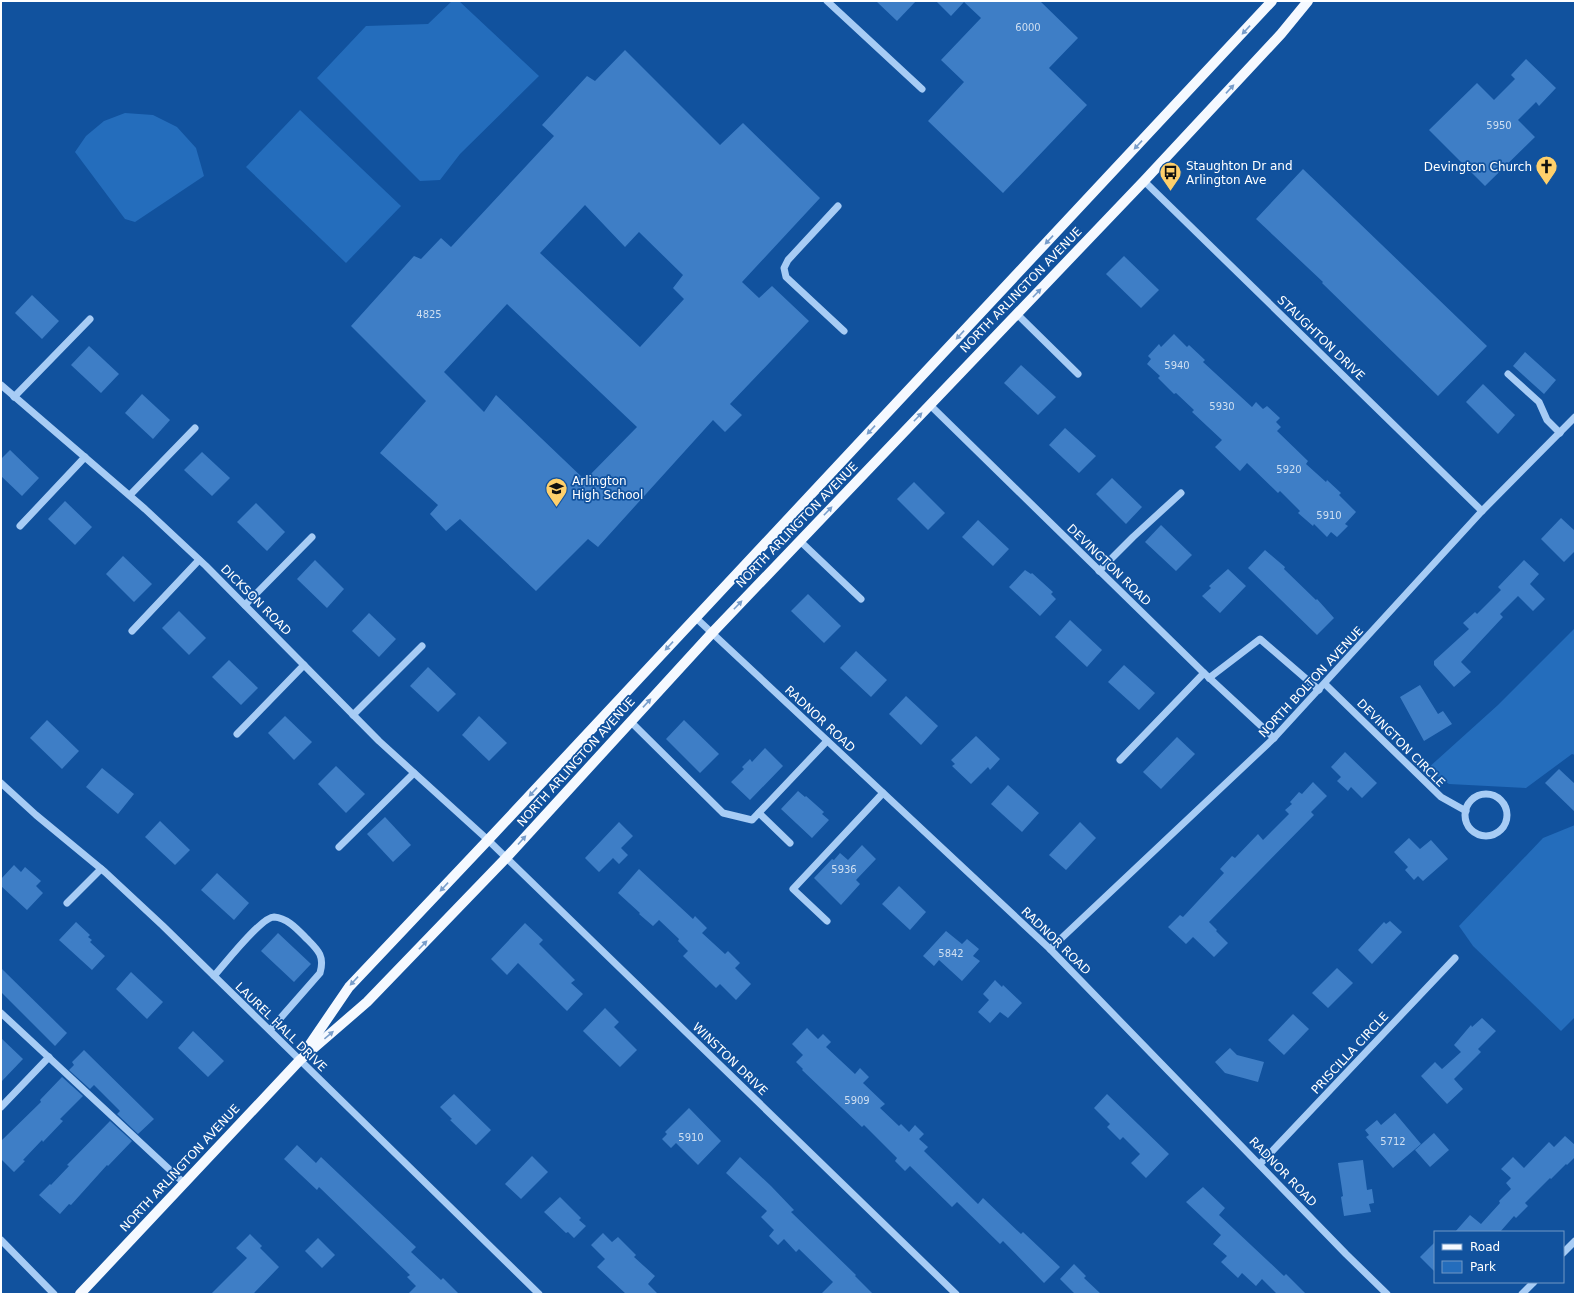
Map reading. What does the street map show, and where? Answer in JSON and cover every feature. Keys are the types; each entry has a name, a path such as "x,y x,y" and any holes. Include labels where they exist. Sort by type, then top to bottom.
{"main road":[{"name":"NORTH ARLINGTON AVENUE","path":"300,1060 349,987 1272,1"},
{"name":"NORTH ARLINGTON AVENUE","path":"80,1294 300,1060 367,1002 506,858 712,634 1144,181 1281,34 1308,1"}],"street":[{"path":"827,1 922,89"},
{"name":"STAUGHTON DRIVE","path":"1144,181 1482,511"},
{"path":"838,206 788,260 784,268 786,277 844,331"},
{"path":"1017,314 1078,374"},
{"path":"14,397 90,319"},
{"path":"1508,374 1539,402 1547,420 1560,433"},
{"name":"DICKSON ROAD","path":"1,386 130,495 245,605 353,715 488,840"},
{"name":"DEVINGTON ROAD","path":"930,405 1207,676 1274,738"},
{"name":"NORTH BOLTON AVENUE","path":"1050,949 1274,738 1482,511 1575,417"},
{"path":"130,495 195,428"},
{"path":"20,526 85,457"},
{"path":"1099,571 1133,537 1181,493"},
{"path":"245,605 312,537"},
{"path":"800,541 861,599"},
{"path":"132,631 199,560"},
{"name":"RADNOR ROAD","path":"696,618 1050,949 1346,1254 1387,1294"},
{"path":"1120,760 1207,676 1260,639 1319,690"},
{"path":"353,715 422,646"},
{"path":"237,734 304,664"},
{"name":"DEVINGTON CIRCLE","path":"1325,684 1441,798 1466,811"},
{"path":"630,722 723,814 752,820 827,741"},
{"path":"339,847 414,773"},
{"name":"LAUREL HALL DRIVE","path":"1,784 101,869 163,926 539,1294"},
{"path":"827,921 793,889 883,793"},
{"path":"1490,794 1503,803 1507,818 1500,830 1492,835 1482,835 1471,828 1466,820 1466,811 1470,802 1474,798 1479,795 1490,794"},
{"path":"759,813 790,843"},
{"name":"WINSTON DRIVE","path":"488,840 956,1294"},
{"path":"67,903 101,869"},
{"path":"214,976 265,920 273,917 280,918 290,923 320,953 323,964 320,973 270,1030"},
{"name":"PRISCILLA CIRCLE","path":"1260,1164 1455,958"},
{"path":"1,1013 184,1183"},
{"path":"1,1107 49,1058"},
{"path":"1,1240 54,1294"},
{"path":"1564,1252 1575,1241"},
{"path":"1522,1294 1533,1283"}],"green space":[{"path":"452,1 459,1 539,76 460,154 440,180 420,181 317,78 366,26 428,24"},
{"path":"300,110 401,206 346,263 246,167"},
{"path":"125,113 153,115 177,127 196,148 204,176 135,222 125,219 75,152 86,136 104,121"},
{"path":"1575,628 1575,755 1572,754 1526,788 1449,784 1427,769 1498,705"},
{"path":"1575,825 1575,1017 1561,1031 1473,946 1459,926 1543,838"}],"building":[{"path":"876,1 916,1 897,21"},
{"path":"936,1 1040,1 1078,38 1049,68 1087,105 1003,193 928,121 964,82 941,60 981,18 964,2 951,16"},
{"path":"625,50 720,145 743,123 820,198 742,282 759,298 772,286 809,321 730,404 742,415 725,432 713,420 598,547 588,539 536,591 460,519 446,531 430,514 438,505 380,453 426,401 351,326 414,256 421,259 441,238 451,247 554,136 542,125 587,76 595,81","holes":["585,205 625,247 639,232 683,275 673,288 684,299 640,347 540,253","507,304 637,427 585,480 496,395 484,412 444,372"]},
{"path":"1526,59 1556,88 1539,106 1536,102 1518,120 1535,137 1485,186 1429,130 1477,83 1494,100 1515,79 1511,75"},
{"path":"1303,169 1487,346 1438,396 1322,283 1323,282 1256,219"},
{"path":"1124,256 1159,290 1141,308 1106,274"},
{"path":"32,295 59,321 42,339 15,313"},
{"path":"1174,334 1187,347 1189,345 1205,360 1203,362 1252,407 1256,402 1263,409 1267,406 1280,418 1276,422 1281,427 1277,431 1308,461 1306,464 1341,493 1339,495 1356,512 1345,524 1348,526 1337,537 1331,532 1327,537 1314,524 1313,526 1298,513 1300,511 1280,491 1278,493 1247,463 1240,471 1215,447 1222,440 1192,412 1194,410 1176,393 1174,394 1158,378 1160,376 1147,364 1151,359 1148,356 1159,344 1161,347"},
{"path":"89,346 119,374 101,393 71,365"},
{"path":"1525,352 1556,380 1544,394 1513,366"},
{"path":"1021,365 1056,397 1038,415 1004,383"},
{"path":"1483,384 1515,415 1498,434 1466,402"},
{"path":"142,394 170,420 153,439 125,413"},
{"path":"1065,428 1096,456 1079,473 1049,445"},
{"path":"10,450 39,478 22,496 1,476 1,459"},
{"path":"202,452 230,478 212,496 184,470"},
{"path":"1112,478 1142,507 1126,524 1096,494"},
{"path":"914,482 945,513 928,530 897,499"},
{"path":"65,501 92,527 75,545 48,519"},
{"path":"256,503 285,532 267,551 237,522"},
{"path":"1561,518 1575,531 1575,551 1564,562 1541,539"},
{"path":"978,520 1009,549 993,566 962,537"},
{"path":"1161,525 1192,555 1176,571 1145,542"},
{"path":"1265,550 1285,567 1284,569 1316,600 1317,599 1334,618 1317,635 1248,568"},
{"path":"123,556 152,584 134,602 106,574"},
{"path":"315,560 344,589 327,608 297,579"},
{"path":"1524,560 1539,574 1530,584 1545,599 1533,611 1518,596 1500,614 1503,617 1461,662 1471,672 1454,687 1434,665 1434,661 1469,629 1463,623 1475,612 1477,614 1501,590 1498,587"},
{"path":"1228,569 1246,586 1220,613 1202,596 1211,588 1209,586"},
{"path":"1025,570 1031,574 1032,573 1053,592 1051,594 1056,599 1040,616 1009,587"},
{"path":"808,594 841,626 824,643 791,611"},
{"path":"179,611 206,638 189,655 162,628"},
{"path":"369,613 396,639 379,657 352,631"},
{"path":"1070,620 1102,650 1087,667 1055,637"},
{"path":"856,651 887,680 871,697 840,668"},
{"path":"229,660 258,688 241,705 212,677"},
{"path":"1124,665 1155,693 1139,710 1108,682"},
{"path":"428,667 456,694 438,712 410,686"},
{"path":"1420,685 1438,714 1443,711 1452,724 1424,741 1400,697"},
{"path":"906,696 938,726 921,745 889,714"},
{"path":"285,716 312,742 294,760 268,733"},
{"path":"479,716 507,743 489,761 462,735"},
{"path":"47,720 79,751 62,769 30,738"},
{"path":"684,720 719,754 700,773 666,739"},
{"path":"976,736 1000,759 990,770 988,767 971,784 952,766 955,764 951,760"},
{"path":"1177,737 1195,754 1161,789 1143,772"},
{"path":"765,748 783,766 750,800 731,782 744,769 742,767 750,759 752,762"},
{"path":"1345,752 1377,783 1362,798 1351,787 1348,791 1337,781 1341,777 1331,767"},
{"path":"336,766 365,794 346,813 318,784"},
{"path":"102,768 134,794 118,814 86,787"},
{"path":"1559,769 1575,784 1575,812 1545,783"},
{"path":"1313,782 1327,796 1311,812 1314,815 1209,922 1228,943 1214,957 1193,937 1186,944 1168,927 1180,915 1183,917 1224,873 1220,869 1232,856 1235,858 1258,834 1263,840 1289,814 1285,810 1292,804 1290,802 1299,792 1302,794"},
{"path":"1008,785 1039,813 1022,832 991,804"},
{"path":"798,791 824,812 822,814 829,820 812,838 781,809"},
{"path":"385,817 411,845 393,862 367,834"},
{"path":"160,821 190,850 175,865 145,837"},
{"path":"619,822 633,836 621,848 628,855 619,864 613,858 599,872 585,858"},
{"path":"1080,822 1096,838 1066,870 1049,855"},
{"path":"1409,838 1420,849 1431,840 1448,859 1423,881 1418,876 1414,880 1405,870 1408,867 1394,852"},
{"path":"862,845 876,859 856,880 860,884 841,905 814,878 832,859 834,860 840,853 848,860"},
{"path":"14,865 21,872 25,867 41,881 36,886 43,893 27,910 1,886 1,879"},
{"path":"639,869 693,919 695,916 707,928 702,933 725,954 728,951 740,963 735,968 751,984 736,1000 720,984 716,988 683,956 688,951 678,941 679,939 659,920 653,926 618,893"},
{"path":"217,873 249,903 234,920 201,890"},
{"path":"899,886 926,912 910,930 882,904"},
{"path":"1390,921 1402,932 1372,964 1358,950 1384,922 1386,924"},
{"path":"76,922 90,935 88,937 92,940 90,942 105,956 92,970 59,940"},
{"path":"525,923 543,940 539,944 575,980 571,983 583,994 567,1011 518,963 507,975 491,959"},
{"path":"946,931 962,944 967,939 979,949 973,956 980,961 962,981 939,960 934,966 923,956"},
{"path":"278,933 311,964 294,982 261,951"},
{"path":"1,968 67,1033 55,1046 1,992"},
{"path":"1337,968 1353,983 1328,1008 1312,993"},
{"path":"131,972 163,1002 147,1019 116,989"},
{"path":"995,980 1002,987 1003,985 1022,1003 1008,1018 1000,1012 990,1023 978,1012 989,1000 983,994"},
{"path":"605,1008 619,1022 614,1027 637,1050 620,1067 583,1031"},
{"path":"1293,1014 1309,1029 1284,1055 1268,1040"},
{"path":"1482,1018 1496,1031 1478,1049 1481,1052 1454,1079 1463,1089 1447,1104 1421,1076 1435,1062 1442,1069 1461,1052 1454,1045 1471,1025 1472,1027"},
{"path":"807,1028 818,1039 823,1034 831,1042 826,1047 855,1074 860,1068 869,1077 863,1083 885,1104 880,1108 899,1126 901,1124 909,1132 915,1125 924,1134 919,1139 928,1147 924,1151 978,1204 983,1198 1021,1234 1023,1232 1060,1267 1044,1283 1003,1241 1000,1244 957,1202 952,1207 910,1166 905,1171 895,1161 897,1158 864,1125 862,1127 802,1070 803,1069 796,1062 803,1055 792,1044"},
{"path":"193,1031 224,1061 208,1077 178,1048"},
{"path":"1,1038 23,1059 1,1082"},
{"path":"1230,1048 1237,1055 1264,1062 1258,1082 1225,1073 1215,1062"},
{"path":"84,1050 154,1119 138,1134 117,1114 120,1111 94,1085 90,1089 69,1070 74,1065 72,1062"},
{"path":"62,1077 83,1096 60,1119 63,1121 43,1142 42,1140 14,1172 1,1159 1,1141 41,1102 40,1100"},
{"path":"454,1094 491,1130 476,1145 450,1120 452,1119 440,1107"},
{"path":"1107,1094 1169,1154 1146,1178 1131,1163 1140,1154 1123,1137 1120,1140 1107,1127 1110,1124 1094,1108"},
{"path":"689,1108 721,1141 698,1165 676,1143 671,1148 662,1139 667,1134 665,1132"},
{"path":"1395,1113 1421,1144 1393,1168 1366,1137 1369,1135 1365,1130 1377,1120 1381,1125"},
{"path":"110,1121 132,1141 108,1166 107,1165 71,1205 69,1204 60,1214 39,1195 50,1184 51,1185 69,1166 67,1165"},
{"path":"1434,1133 1449,1150 1430,1167 1415,1150"},
{"path":"1565,1136 1575,1145 1575,1157 1551,1179 1550,1178 1525,1203 1528,1206 1516,1218 1514,1216 1501,1231 1456,1231 1470,1215 1481,1224 1500,1203 1499,1201 1511,1189 1506,1183 1511,1178 1501,1169 1513,1157 1524,1168 1549,1142 1554,1147"},
{"path":"297,1145 316,1163 321,1157 416,1247 411,1252 441,1280 443,1278 459,1294 408,1294 416,1286 407,1277 410,1275 319,1187 317,1190 284,1159"},
{"path":"532,1156 548,1172 521,1199 505,1184"},
{"path":"740,1157 771,1186 794,1210 791,1212 856,1275 855,1276 873,1294 821,1294 833,1282 799,1249 796,1252 784,1239 778,1245 769,1236 774,1230 761,1217 767,1211 726,1173"},
{"path":"1363,1160 1367,1190 1372,1189 1374,1203 1369,1204 1371,1212 1344,1216 1341,1197 1343,1196 1338,1163"},
{"path":"1203,1187 1225,1208 1219,1215 1284,1276 1286,1274 1306,1294 1277,1294 1262,1279 1256,1286 1242,1273 1238,1278 1221,1262 1227,1256 1213,1244 1221,1235 1186,1202"},
{"path":"560,1197 581,1218 579,1220 586,1226 574,1238 568,1232 566,1233 544,1212"},
{"path":"603,1233 612,1242 618,1237 636,1255 634,1257 655,1276 648,1284 658,1294 626,1294 597,1267 605,1259 591,1245"},
{"path":"250,1234 262,1246 260,1248 279,1267 253,1294 211,1294 247,1258 236,1248"},
{"path":"318,1238 335,1255 322,1268 305,1251"},
{"path":"1434,1243 1434,1271 1420,1257"},
{"path":"1074,1264 1086,1276 1084,1278 1101,1294 1075,1294 1060,1279"}],"place":[{"name":"Devington Church","path":"1547,186"},
{"name":"Staughton Dr and Arlington Ave","path":"1170,192"},
{"name":"Arlington High School","path":"556,508"}]}
